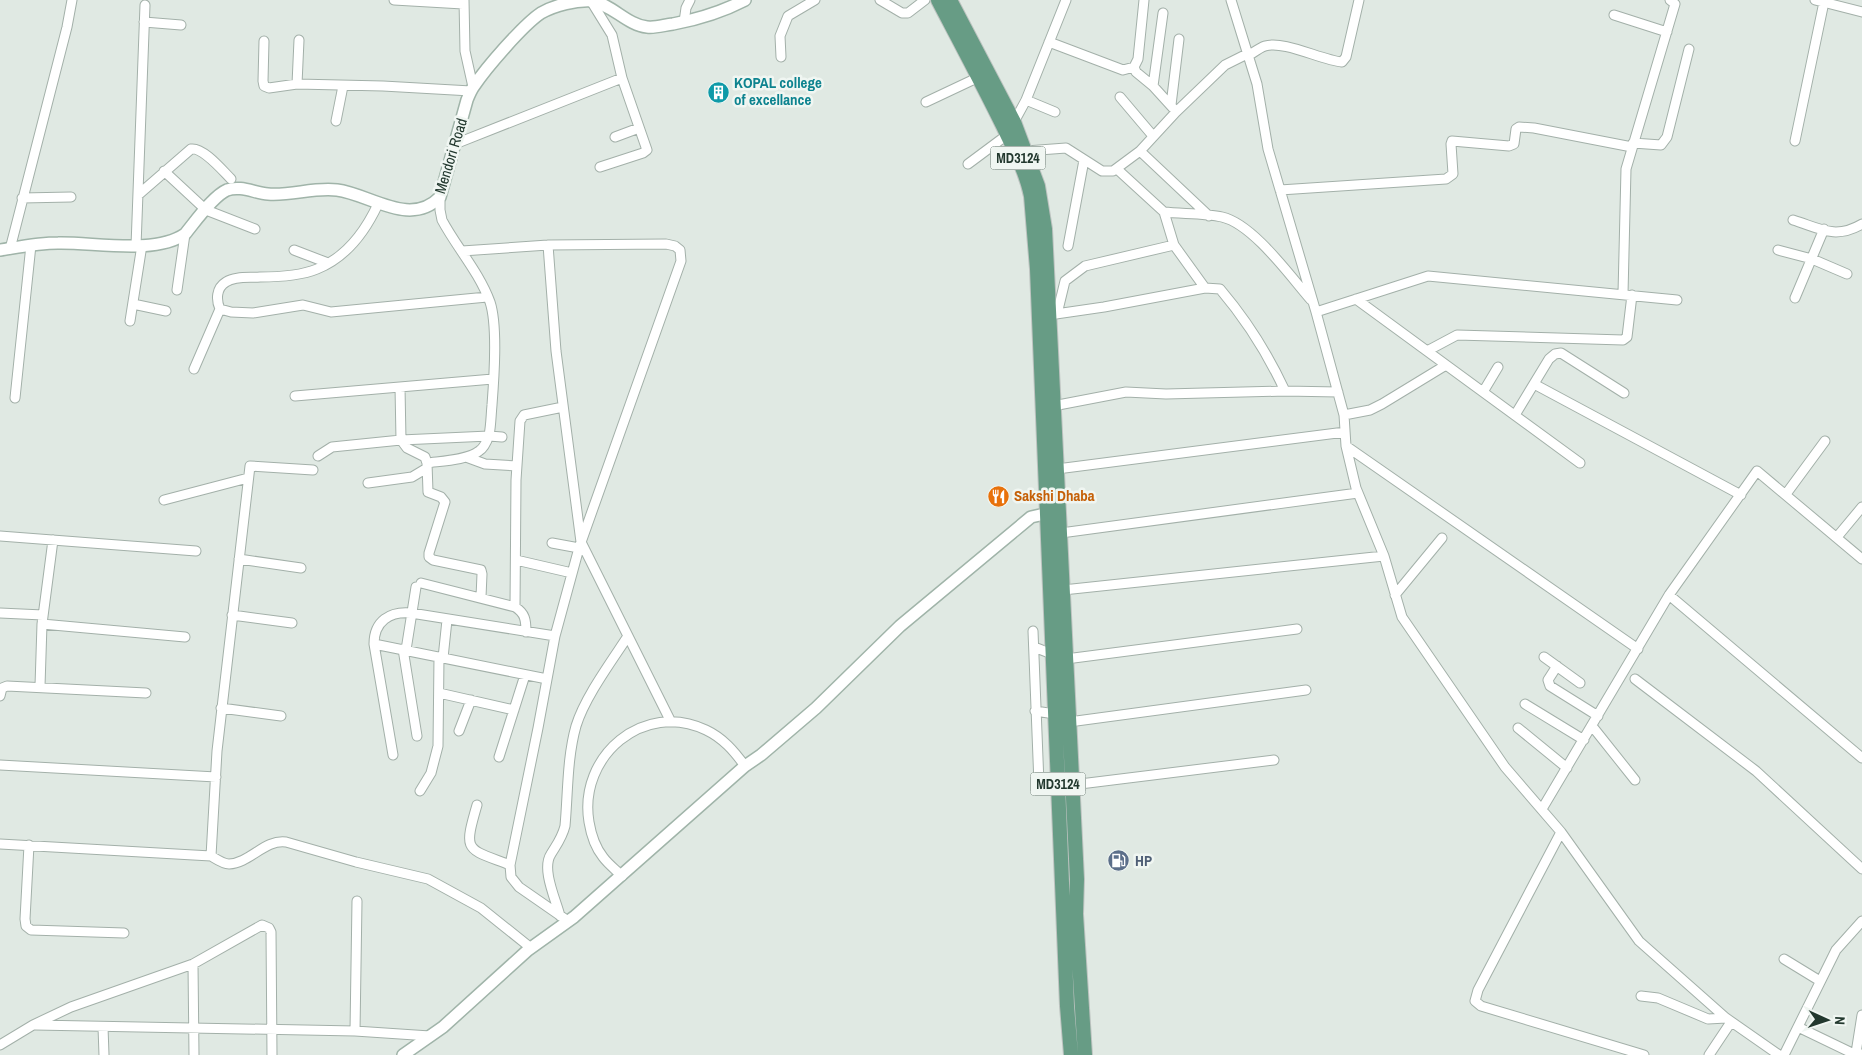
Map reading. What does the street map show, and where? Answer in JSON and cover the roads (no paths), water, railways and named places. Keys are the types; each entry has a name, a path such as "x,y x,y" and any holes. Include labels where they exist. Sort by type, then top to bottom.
{"main road":[{"path":"585,0 612,8 629,20 643,26 656,27 704,18 746,0"},
{"name":"Mendori Road","path":"185,234 217,197 227,190 238,189 269,195 335,190 359,195 378,204 391,207 417,209 433,204 440,197 472,89 510,42 539,14 558,5 585,0"},
{"name":"MD3124","path":"938,0 1007,135 1029,185 1031,196 1037,269 1044,426 1053,512 1052,654 1061,699 1069,722 1065,785 1067,1006 1071,1055"},
{"path":"403,1055 430,1036 564,920 622,876 745,766 761,755 816,708 900,626 1031,517 1053,512 1057,468 1053,406 1053,314 1045,229 1038,186 1014,122 950,0"},
{"path":"5,249 58,243 139,246 179,238 185,234"},
{"name":"MD3124","path":"1053,512 1061,533 1066,659 1061,699 1055,714 1077,879 1076,914 1085,1055"}],"street":[{"path":"5,249 22,198 67,27 72,0"},
{"path":"264,41 264,86 269,88 297,84 472,89 466,51 464,2 394,0"},
{"path":"585,0 612,36 622,78 647,150 646,152 600,167"},
{"path":"684,22 686,8 690,0"},
{"path":"781,57 780,36 788,16 815,0"},
{"path":"880,0 902,13 908,13 925,0"},
{"path":"968,164 1007,135 1026,100 1066,0"},
{"path":"1144,0 1138,58 1134,67 1136,72 1154,86 1174,108"},
{"path":"1231,0 1257,84 1268,148 1344,415 1346,446 1358,493 1384,556 1402,617 1499,759 1561,832 1639,941 1728,1020 1779,1055"},
{"path":"1026,151 1066,148 1102,171 1114,171 1140,151 1154,136 1174,108 1225,65 1264,46 1282,46 1342,62 1346,57 1359,0"},
{"path":"1622,294 1625,178 1632,145 1675,4 1670,0"},
{"path":"1796,141 1820,1 1862,12"},
{"path":"130,321 139,246 138,195 145,5"},
{"path":"1154,86 1163,13"},
{"path":"1614,15 1667,32"},
{"path":"144,22 181,25"},
{"path":"1174,108 1179,39"},
{"path":"297,84 299,40"},
{"path":"1049,42 1123,70 1134,67"},
{"path":"1280,190 1446,179 1452,174 1450,144 1452,141 1509,146 1514,144 1516,129 1519,127 1632,145 1661,144 1667,138 1689,49"},
{"path":"926,102 979,77"},
{"path":"455,144 622,78"},
{"path":"336,121 343,86"},
{"path":"1120,97 1154,136"},
{"path":"1026,100 1055,112"},
{"path":"615,137 639,128"},
{"path":"138,195 194,148 201,151 231,179"},
{"path":"1140,151 1209,216"},
{"path":"1068,246 1084,160"},
{"path":"1117,169 1164,212 1174,245 1204,288"},
{"path":"164,172 206,210 254,229"},
{"path":"22,198 71,197"},
{"path":"368,483 412,477 427,466 478,453 488,436 494,379 493,318 480,280 442,220 440,197"},
{"path":"378,204 370,222 359,238 345,252 316,270 299,274 238,278 227,281 220,286 217,294 217,304 220,309 231,312 253,313 303,305 331,312 487,297"},
{"path":"1164,212 1222,217 1257,237 1315,308"},
{"path":"1792,220 1836,233 1845,232 1862,224"},
{"path":"1795,298 1824,229"},
{"path":"177,290 185,234"},
{"path":"462,251 548,245 666,244 675,246 680,250 681,256 681,261 580,545 572,573 555,636 510,865 512,876 519,887 564,920"},
{"path":"15,398 32,245"},
{"path":"548,245 556,351 580,545 671,722"},
{"path":"1174,245 1085,266 1065,281 1053,314 1104,307 1204,288 1220,289 1242,315 1270,359 1285,391"},
{"path":"294,250 328,263"},
{"path":"1778,250 1812,259 1847,274"},
{"path":"1315,308 1356,299 1428,276 1677,300"},
{"path":"1428,351 1456,335 1623,340 1627,337 1632,295"},
{"path":"1356,299 1580,463"},
{"path":"133,304 166,311"},
{"path":"194,369 220,309"},
{"path":"1515,415 1549,359 1554,354 1561,353 1624,393"},
{"path":"1344,415 1376,407 1446,365"},
{"path":"1483,392 1498,367"},
{"path":"295,396 494,379"},
{"path":"1534,384 1741,495"},
{"path":"400,387 400,440 407,448 425,457 428,492 444,500 445,506 429,553 430,557 433,560 481,570 481,598"},
{"path":"1053,406 1126,392 1166,394 1285,391 1338,392"},
{"path":"515,607 517,466 522,417 563,407"},
{"path":"1057,468 1345,432"},
{"path":"318,456 332,448 400,440 502,437"},
{"path":"1786,494 1825,441"},
{"path":"1346,446 1638,649"},
{"path":"466,457 485,464 517,466"},
{"path":"211,856 221,708 250,466 312,470"},
{"path":"1542,809 1669,595 1757,471 1862,559"},
{"path":"164,500 248,478"},
{"path":"1061,533 1358,493"},
{"path":"1837,537 1862,506"},
{"path":"0,536 196,551"},
{"path":"1394,595 1442,538"},
{"path":"40,686 42,620 53,540"},
{"path":"552,543 580,545"},
{"path":"1063,590 1384,556"},
{"path":"239,559 301,568"},
{"path":"516,560 572,573"},
{"path":"417,736 405,649 418,585 515,607 526,618 526,632"},
{"path":"1669,595 1862,758"},
{"path":"393,756 374,644 376,630 388,616 397,612 411,613 555,636"},
{"path":"0,613 42,620 185,637"},
{"path":"232,614 292,623"},
{"path":"420,791 434,765 438,740 438,694 447,620"},
{"path":"1066,659 1297,629"},
{"path":"1034,630 1038,784 1065,785 1274,760"},
{"path":"564,920 547,870 550,854 563,836 565,826 573,740 577,724 586,704 628,636"},
{"path":"374,644 547,679"},
{"path":"1034,647 1052,654"},
{"path":"1544,657 1580,683"},
{"path":"1557,666 1548,680 1550,686 1598,716"},
{"path":"499,757 525,675"},
{"path":"1635,679 1756,771 1862,869"},
{"path":"0,696 2,688 7,686 40,686 146,693"},
{"path":"1069,722 1306,690"},
{"path":"438,694 514,710"},
{"path":"459,731 471,700"},
{"path":"1525,704 1584,740"},
{"path":"221,708 281,716"},
{"path":"1035,710 1055,714"},
{"path":"622,876 603,857 591,834 586,807 590,781 602,757 621,738 644,726 671,722 688,724 706,730 721,739 734,751 745,766"},
{"path":"1592,726 1635,780"},
{"path":"1518,728 1567,768"},
{"path":"0,764 216,777"},
{"path":"477,805 468,836 472,847 476,852 510,865"},
{"path":"1561,832 1478,990 1475,1001 1481,1006 1644,1055"},
{"path":"0,844 211,856 227,864 244,861 279,841 428,879 481,908 535,945"},
{"path":"29,845 26,926 31,930 124,933"},
{"path":"355,1031 357,901"},
{"path":"1784,1055 1836,950 1862,921"},
{"path":"0,1044 71,1007 193,964 262,925 269,928 271,932 272,1055"},
{"path":"1784,959 1820,981"},
{"path":"193,964 194,1055"},
{"path":"1640,996 1658,998 1708,1019 1728,1020"},
{"path":"1798,1027 1855,1054 1862,1015"},
{"path":"1709,1055 1728,1020"},
{"path":"34,1025 355,1031 430,1036"},
{"path":"103,1026 104,1055"}],"place":[{"name":"KOPAL college of excellance","path":"718,92"},
{"name":"Sakshi Dhaba","path":"998,496"},
{"name":"HP","path":"1119,861"}]}
